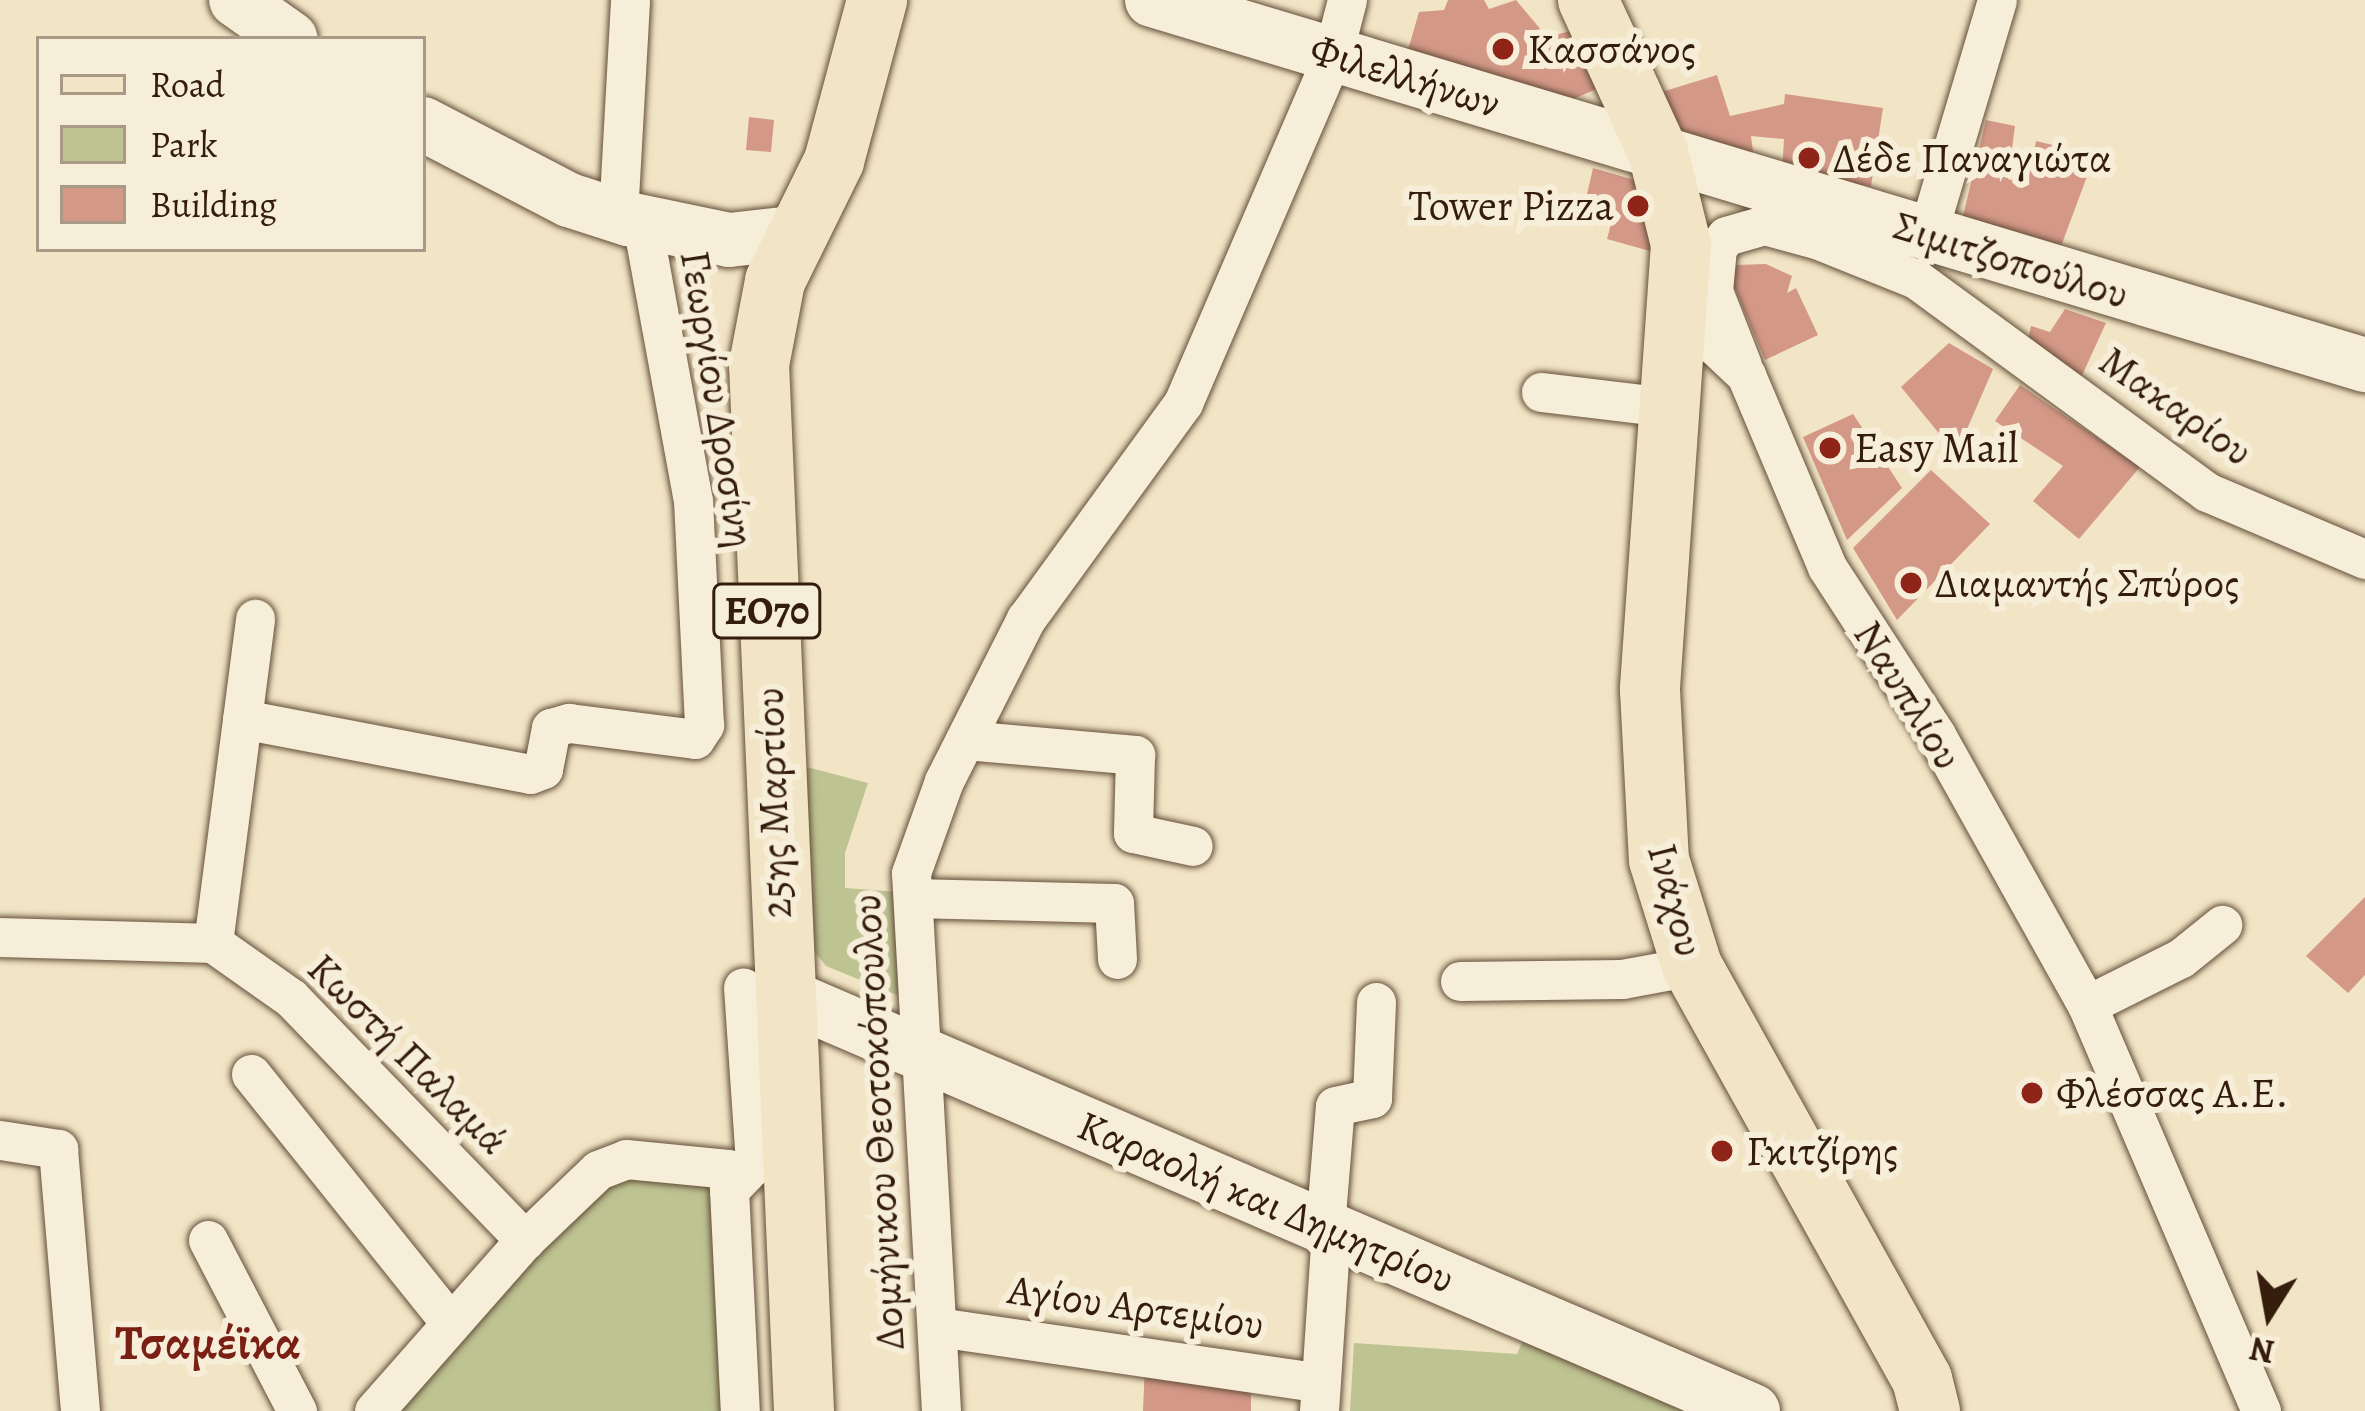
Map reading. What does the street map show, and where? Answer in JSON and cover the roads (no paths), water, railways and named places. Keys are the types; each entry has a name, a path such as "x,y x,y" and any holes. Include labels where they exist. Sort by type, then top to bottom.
{"main road":[{"name":"25ης Μαρτίου","path":"804,1411 761,990 759,365 792,233 834,161 877,0"},
{"name":"Φιλελλήνων","path":"1152,0 1658,152"},
{"path":"1588,0 1658,152 1681,244 1671,330"},
{"path":"426,125 630,220 729,240 792,233"},
{"name":"Σιμιτζοπούλου","path":"1658,152 2365,365"},
{"name":"Ινάχου","path":"1671,330 1651,779 1660,860 1692,966 1922,1379 1930,1411"},
{"name":"Καραολή και Δημητρίου","path":"761,990 1753,1411"}],"street":[{"path":"630,0 630,220"},
{"name":"Δομήνικου Θεοτοκόπουλου","path":"941,1411 911,874 965,740 1026,619 1183,404 1333,54 1347,0"},
{"path":"1949,301 1944,240 1997,0"},
{"name":"Γεωργίου Δροσίνη","path":"242,719 530,774 543,769 551,728 568,723 695,739 704,724 693,500 630,220"},
{"name":"Μακαρίου","path":"1746,375 1712,263 1726,236 1744,228 1816,238 1949,301 2206,493 2365,559"},
{"name":"Ναυπλίου","path":"1671,330 1710,340 1746,375 1827,566 1936,735 2087,1005 2261,1411"},
{"path":"1540,392 1667,407"},
{"path":"0,938 213,943 255,619"},
{"path":"965,740 1135,755 1133,833 1193,846"},
{"path":"913,898 1114,903 1118,959"},
{"path":"2087,1005 2180,958 2222,925"},
{"name":"Κωστή Παλαμά","path":"213,943 291,998 525,1240"},
{"path":"1460,981 1622,979 1692,966"},
{"path":"374,1411 448,1320 598,1170 626,1159 729,1180 754,1163 761,990"},
{"path":"1319,1397 1335,1106 1372,1098 1376,1002"},
{"path":"251,1074 448,1320"},
{"path":"0,1140 58,1149 80,1411"},
{"path":"729,1180 740,1411"},
{"path":"208,1240 297,1411"},
{"name":"Αγίου Αρτεμίου","path":"938,1327 1319,1397"}],"place":[{"name":"Κασσάνος","path":"1503,49"},
{"name":"Δέδε Παναγιώτα","path":"1809,158"},
{"name":"Tower Pizza","path":"1638,206"},
{"name":"Easy Mail","path":"1830,448"},
{"name":"Διαμαντής Σπύρος","path":"1911,583"},
{"name":"Φλέσσας Α.Ε.","path":"2032,1093"},
{"name":"Γκιτζίρης","path":"1722,1151"}],"district":[{"name":"Τσαμέϊκα","path":"208,1344"}]}
